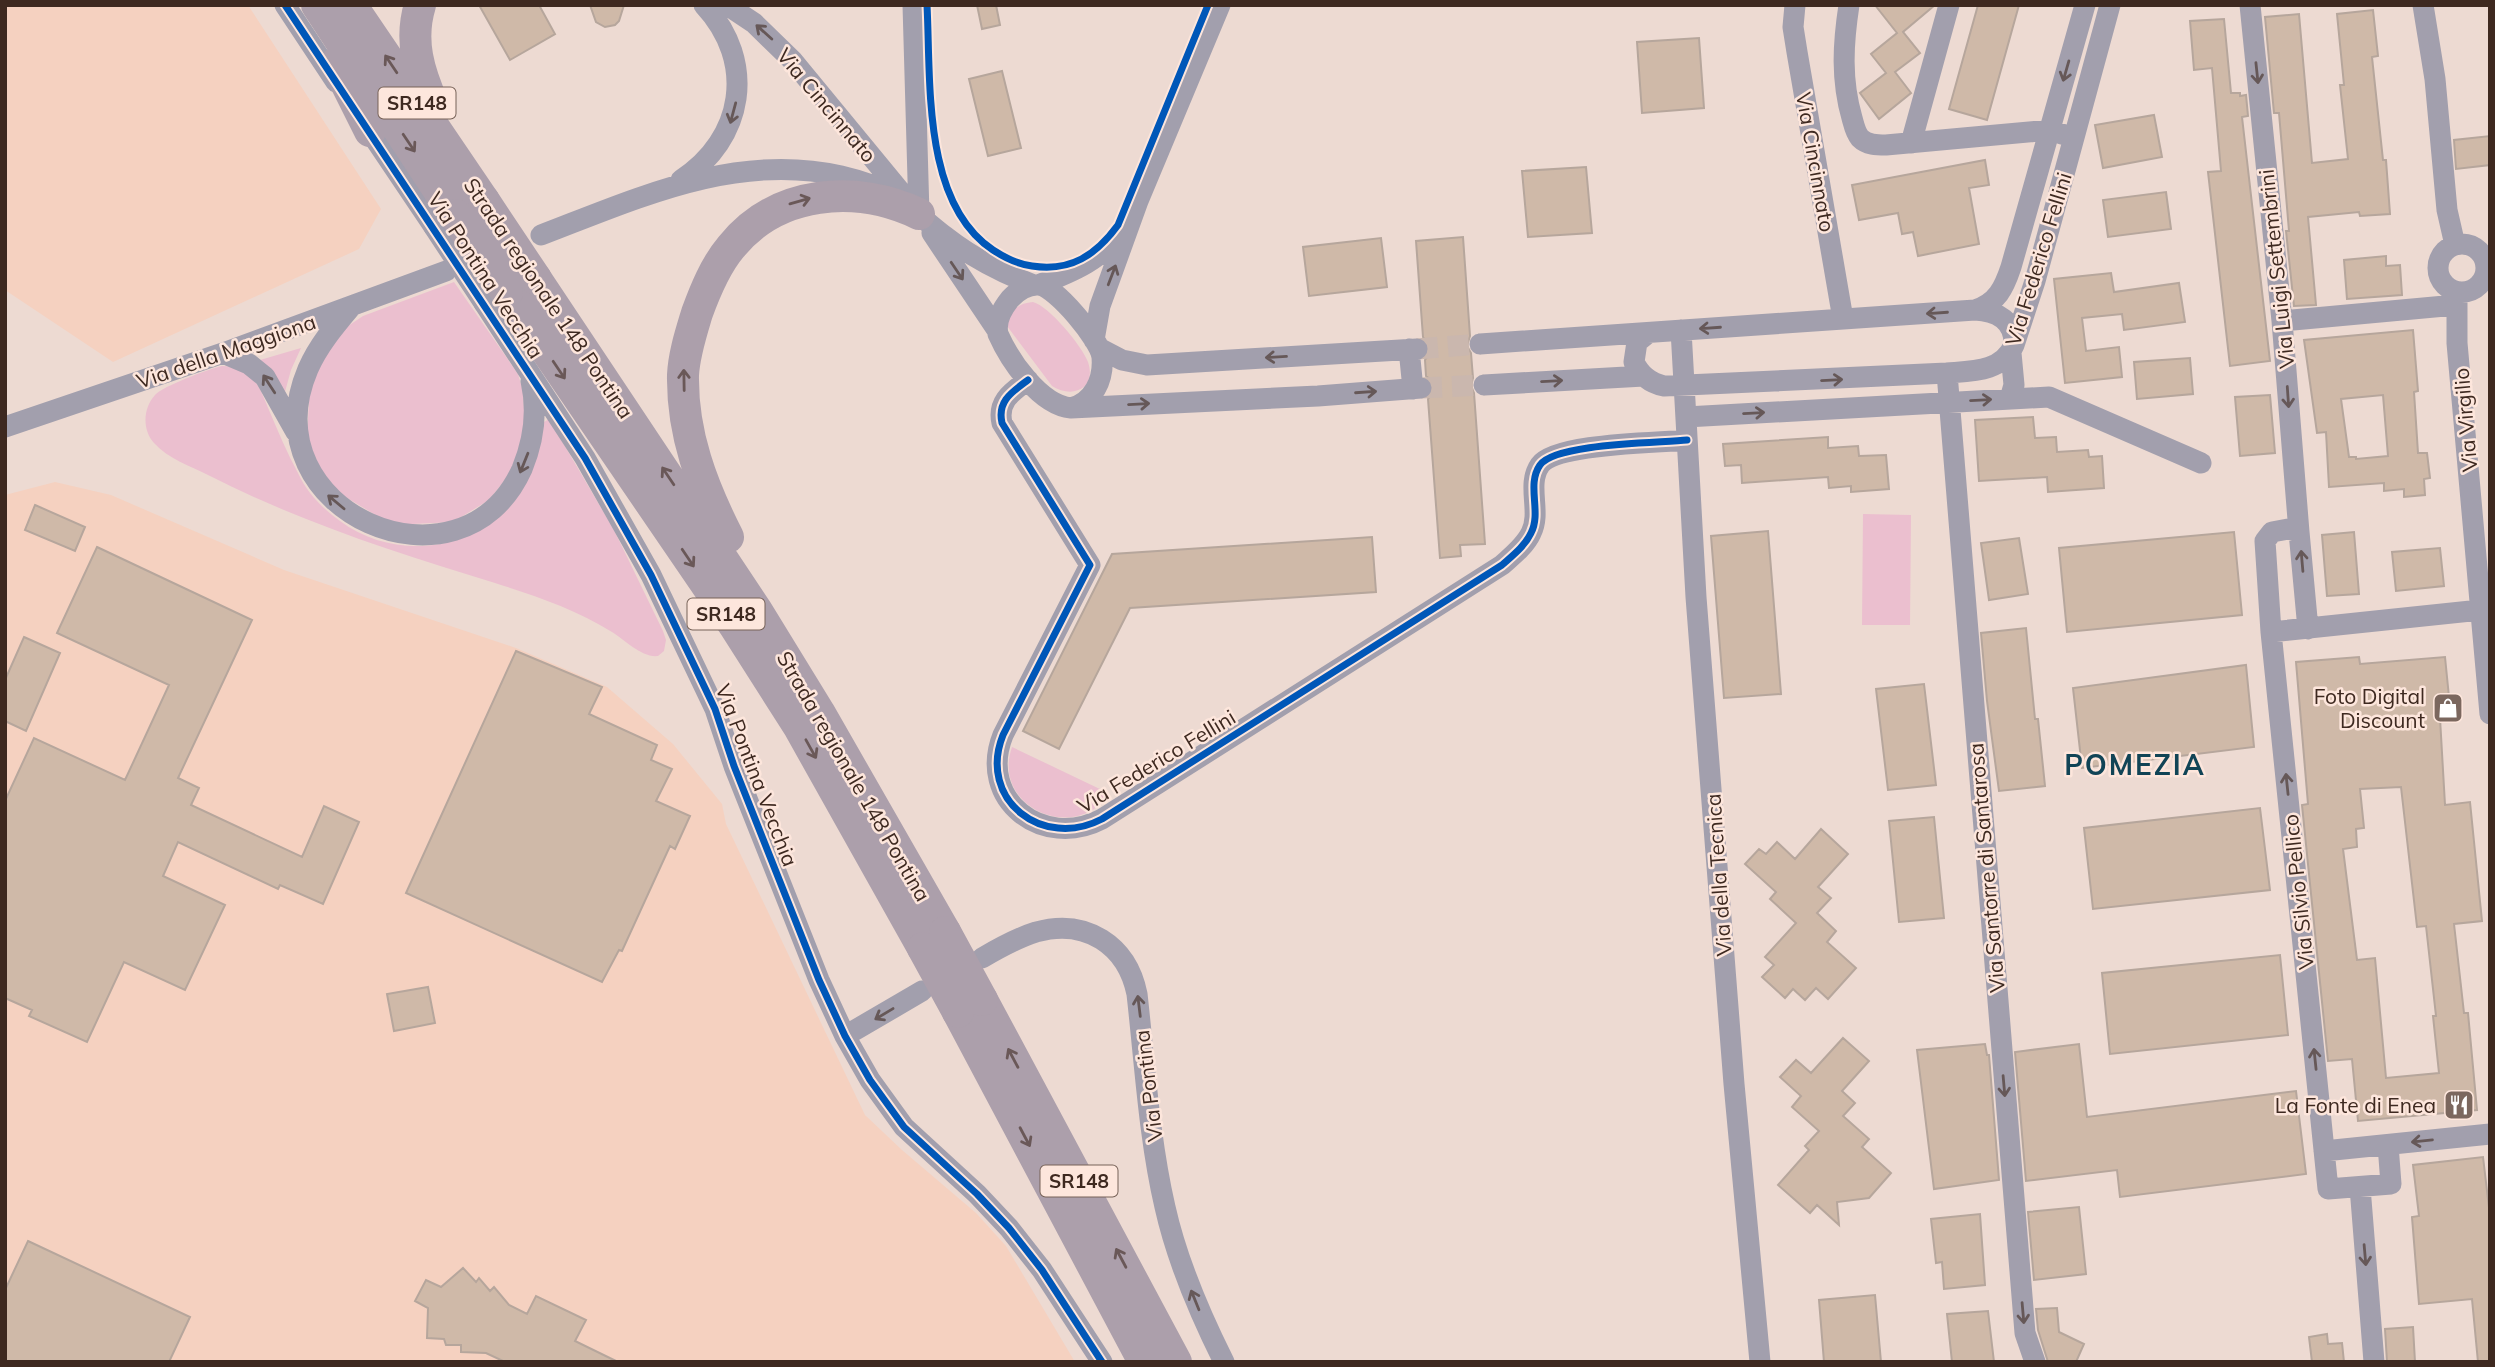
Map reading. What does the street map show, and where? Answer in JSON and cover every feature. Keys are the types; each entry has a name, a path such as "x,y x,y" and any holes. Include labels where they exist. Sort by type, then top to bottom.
{"highway":[{"path":"307,5 370,131"},
{"name":"Strada regionale 148 Pontina","path":"317,5 444,221 495,298 727,615 934,940"},
{"name":"Strada regionale 148 Pontina","path":"351,5 734,576 819,712 970,1006 1176,1362"},
{"path":"420,5 414,34 420,72 462,170"},
{"path":"819,712 718,518 700,476 686,418 683,382 687,348 701,303 725,254 752,227 778,210 809,198 839,196 884,201 919,214"},
{"path":"970,1006 1144,1362"}],"street":[{"name":"Via Pontina Vecchia","path":"285,5 370,131 444,221"},
{"path":"672,186 699,166 718,147 730,124 736,103 736,70 731,49 719,24 704,5"},
{"name":"Via Cincinnato","path":"727,5 754,23 792,60 919,214 997,330"},
{"path":"913,5 919,214"},
{"path":"1096,344 1100,306 1138,201 1220,5"},
{"name":"Via Cincinnato","path":"1795,5 1795,39 1843,319"},
{"path":"1849,5 1843,72 1846,97 1856,132 1864,141 1874,145 1911,144 2050,131 2073,138"},
{"path":"1911,144 1949,5"},
{"name":"Via Federico Fellini","path":"1975,310 1994,300 2004,286 2085,5"},
{"name":"Via Federico Fellini","path":"1484,385 1644,376 1658,385 1684,387 1947,373 1988,368 2002,362 2013,349 2035,281 2110,5"},
{"name":"Via Luigi Settembrini","path":"2250,5 2282,321 2308,629"},
{"path":"2423,5 2435,79 2447,210 2455,245"},
{"path":"878,164 902,165 913,157 917,149"},
{"path":"541,235 672,186 737,171 807,170 872,185 919,214"},
{"path":"1096,344 1122,360 1140,364 1413,349 1417,388 1318,396 1071,408 1061,407 1045,399 1028,380 1000,338 997,330 1000,314 1022,289 1074,270 1105,251 1121,233 1138,201"},
{"name":"Via Cincinnato","path":"919,214 979,260 1005,274 1036,285"},
{"path":"2282,321 2456,299 2480,285 2488,269 2482,254 2470,245 2455,245 2442,254 2438,270 2443,284 2456,299"},
{"name":"Via della Maggiona","path":"5,427 223,353 446,271"},
{"path":"1036,285 1050,290 1062,300 1096,344 1102,361 1095,391 1087,401 1071,408"},
{"name":"Via Pontina Vecchia","path":"495,298 529,372 599,481 651,575 702,680 789,908 845,1036 890,1109 916,1140 1009,1228 1042,1270 1102,1362"},
{"name":"Via Virgilio","path":"2456,299 2481,494 2490,715"},
{"path":"297,434 298,402 307,370 323,342 350,308"},
{"path":"1480,344 1975,310 1996,314 2008,323 2014,333 2014,386 2010,399"},
{"name":"Via della Tecnica","path":"1681,330 1696,597 1734,1084 1760,1362"},
{"path":"1644,376 1636,367 1633,355 1638,340 1648,333"},
{"path":"223,353 249,364 265,377 297,434 311,473 336,504 365,522 415,536 452,530 486,514 500,503 518,477 531,445 536,405 529,372"},
{"path":"1239,359 1242,398"},
{"name":"Via Santorre di Santarosa","path":"1947,373 2025,1333 2035,1362"},
{"name":"Via Federico Fellini","path":"1028,380 1004,400 1001,414 1004,428 1090,565 1003,735 997,764 1007,798 1017,810 1037,823 1061,829 1076,829 1102,819 1502,565 1532,533 1536,517 1535,477 1540,465 1550,456 1576,449 1687,440"},
{"path":"1686,417 2049,397 2201,463"},
{"name":"Via Silvio Pellico","path":"2299,532 2293,529 2277,530 2268,534 2265,541 2271,632 2328,1189 2360,1186"},
{"path":"2271,632 2485,610"},
{"name":"Via Pontina","path":"982,958 1035,932 1070,928 1099,937 1114,947 1125,961 1135,982 1137,994 1156,1153 1168,1220 1194,1298 1224,1362"},
{"path":"845,1036 922,991"},
{"path":"2324,1151 2490,1135"},
{"path":"2374,1362 2360,1186 2391,1184 2388,1145"}],"shaded area":[{"path":"5,5 248,5 381,209 359,249 113,362 5,290"},
{"path":"454,282 518,374 523,391 525,428 512,471 489,500 453,522 392,525 329,487 307,440 310,379 345,328 363,316"},
{"path":"1033,302 1056,319 1085,355 1090,371 1086,385 1081,389 1067,392 1052,386 1007,326 1015,309"},
{"path":"301,348 291,370 283,399 260,360"},
{"path":"222,366 240,370 255,381 294,465 316,500 340,521 363,535 388,543 413,546 439,544 486,526 506,509 523,488 533,465 544,422 549,419 614,530 663,631 666,640 664,651 658,656 646,654 570,610 313,522 243,492 166,453 154,443 147,432 146,412 151,400 167,387"},
{"path":"55,482 111,495 284,570 516,648 607,687 673,744 722,804 726,824 865,1115 976,1213 1006,1246 1075,1362 5,1362 5,495"},
{"path":"1863,514 1911,515 1910,625 1862,625"},
{"path":"1012,747 1104,791 1106,799 1090,811 1072,817 1054,816 1037,810 1023,800 1013,785 1009,767"}],"building":[{"path":"479,5 539,5 555,34 510,60"},
{"path":"590,5 624,5 619,21 615,25 605,27 596,22"},
{"path":"977,5 996,5 1000,25 982,29"},
{"path":"1875,5 1935,5 1903,32 1920,53 1895,72 1911,93 1879,119 1860,93 1886,73 1871,54 1897,33"},
{"path":"1978,5 2019,5 1987,120 1949,109"},
{"path":"2373,10 2378,56 2372,57 2383,160 2386,160 2390,214 2360,216 2359,212 2308,217 2316,305 2294,306 2286,231 2289,231 2279,113 2274,113 2265,17 2299,14 2312,163 2348,159 2340,85 2344,85 2337,14"},
{"path":"2224,19 2231,93 2246,95 2248,116 2242,117 2270,361 2230,366 2208,172 2221,171 2212,68 2194,70 2190,21"},
{"path":"1699,38 1704,108 1642,113 1637,42"},
{"path":"1002,71 1021,148 988,156 969,79"},
{"path":"2154,115 2162,157 2103,168 2095,125"},
{"path":"2490,136 2490,165 2456,169 2454,140"},
{"path":"1985,160 1989,185 1969,188 1979,244 1918,256 1913,232 1902,234 1898,213 1859,220 1852,185"},
{"path":"1586,167 1592,233 1528,237 1522,171"},
{"path":"2166,192 2171,229 2108,237 2103,200"},
{"path":"1463,237 1470,336 1467,346 1471,353 1471,386 1474,393 1485,544 1460,545 1461,556 1440,558 1428,399 1434,388 1426,376 1425,360 1430,348 1423,337 1416,241"},
{"path":"1381,238 1387,287 1309,296 1303,247"},
{"path":"2386,256 2386,266 2400,265 2402,295 2347,299 2344,260"},
{"path":"2111,273 2114,292 2179,283 2185,322 2124,330 2122,314 2082,318 2086,351 2119,347 2122,377 2065,383 2054,279"},
{"path":"2413,330 2418,391 2414,392 2418,453 2427,453 2430,478 2424,479 2425,495 2404,497 2404,489 2384,491 2384,483 2329,487 2326,432 2317,433 2304,340","holes":["2383,395 2388,456 2356,459 2349,457 2341,399"]},
{"path":"2190,358 2193,394 2137,399 2134,362"},
{"path":"2270,395 2275,453 2240,456 2235,397"},
{"path":"2033,417 2035,438 2056,437 2057,452 2088,450 2089,457 2102,456 2104,488 2048,492 2047,477 1979,481 1975,420"},
{"path":"1828,437 1828,448 1858,446 1859,456 1886,455 1889,489 1851,492 1851,486 1829,488 1828,477 1742,483 1741,465 1725,466 1723,444"},
{"path":"35,505 85,527 75,551 25,530"},
{"path":"1768,531 1781,694 1724,698 1711,536"},
{"path":"2234,532 2242,615 2067,632 2059,548"},
{"path":"2354,532 2359,594 2327,596 2322,535"},
{"path":"1372,537 1376,592 1130,608 1059,749 1023,731 1112,554"},
{"path":"2019,538 2028,594 1989,600 1981,543"},
{"path":"97,547 252,620 178,778 199,788 191,805 302,857 324,806 359,822 323,904 280,885 278,889 178,842 163,876 225,905 185,990 124,962 87,1042 29,1016 32,1010 5,998 5,801 34,738 125,780 169,685 57,633"},
{"path":"2440,548 2444,586 2396,591 2392,552"},
{"path":"2026,628 2045,786 1999,791 1981,633"},
{"path":"24,637 60,653 26,731 5,721 5,680"},
{"path":"516,651 602,687 589,714 657,745 651,760 672,769 656,801 690,816 675,849 670,846 622,951 619,950 602,982 406,893"},
{"path":"2359,657 2360,664 2445,657 2451,717 2440,718 2445,805 2470,802 2482,921 2454,924 2464,1013 2468,1013 2477,1110 2358,1121 2352,1059 2328,1061 2302,805 2308,804 2296,662","holes":["2401,787 2417,927 2426,926 2439,1073 2386,1078 2375,958 2357,960 2343,849 2357,847 2356,829 2364,828 2360,789"]},
{"path":"2246,665 2254,747 2082,768 2073,688"},
{"path":"1924,684 1936,785 1888,790 1876,689"},
{"path":"2260,808 2270,890 2093,909 2084,828"},
{"path":"1934,817 1944,918 1899,922 1889,821"},
{"path":"1821,829 1848,854 1818,887 1831,898 1817,913 1836,931 1827,942 1856,968 1828,999 1816,988 1805,1000 1793,989 1785,998 1762,977 1774,965 1765,957 1796,923 1770,899 1776,892 1745,864 1759,849 1766,854 1777,842 1795,859"},
{"path":"2280,955 2288,1035 2110,1054 2102,973"},
{"path":"428,987 435,1023 394,1031 387,994"},
{"path":"1843,1038 1869,1061 1842,1091 1855,1103 1843,1116 1869,1139 1862,1147 1891,1173 1869,1198 1837,1202 1839,1225 1817,1205 1810,1213 1778,1185 1809,1150 1805,1146 1819,1131 1792,1107 1801,1096 1780,1077 1796,1060 1811,1073"},
{"path":"1985,1044 1989,1055 1999,1180 1934,1189 1917,1050"},
{"path":"2079,1044 2087,1117 2296,1091 2306,1174 2120,1197 2117,1170 2026,1181 2015,1052"},
{"path":"2483,1157 2490,1216 2490,1362 2478,1362 2472,1299 2419,1304 2412,1217 2419,1216 2413,1165"},
{"path":"2079,1207 2086,1274 2034,1280 2028,1212"},
{"path":"1980,1214 1985,1285 1944,1289 1942,1262 1936,1263 1931,1219"},
{"path":"28,1241 190,1317 169,1362 5,1362 5,1290"},
{"path":"463,1268 476,1282 479,1278 490,1291 494,1287 509,1305 527,1314 536,1296 586,1320 575,1341 618,1362 505,1362 486,1353 461,1352 461,1345 446,1345 444,1339 427,1338 428,1308 415,1301 426,1280 441,1287"},
{"path":"1875,1295 1881,1362 1824,1362 1819,1300"},
{"path":"2057,1308 2059,1332 2084,1344 2076,1362 2048,1362 2038,1330 2036,1309"},
{"path":"1988,1311 1994,1362 1952,1362 1947,1314"},
{"path":"2413,1327 2415,1362 2387,1362 2385,1329"},
{"path":"2327,1334 2328,1344 2342,1343 2344,1362 2312,1362 2309,1337"}],"tunnel":[{"path":"1417,349 1480,344"},
{"path":"1421,388 1484,385"}],"cycle path":[{"path":"285,5 585,458 651,575 715,709 734,766 819,980 845,1036 870,1080 904,1127 977,1194 1009,1228 1042,1270 1102,1362"},
{"path":"927,5 935,138 942,172 953,203 970,229 993,250 1017,262 1046,267 1071,264 1081,259 1101,245 1118,225 1208,5"},
{"path":"1028,380 1007,398 1002,409 1002,423 1090,565 1003,735 997,759 999,780 1007,798 1021,813 1038,823 1058,828 1080,827 1102,819 1502,565 1531,533 1535,516 1534,481 1540,465 1549,458 1586,448 1687,440"}],"place":[{"name":"Foto Digital Discount","path":"2448,708"},
{"name":"La Fonte di Enea","path":"2459,1105"}],"district":[{"name":"POMEZIA","path":"2135,764"}]}
